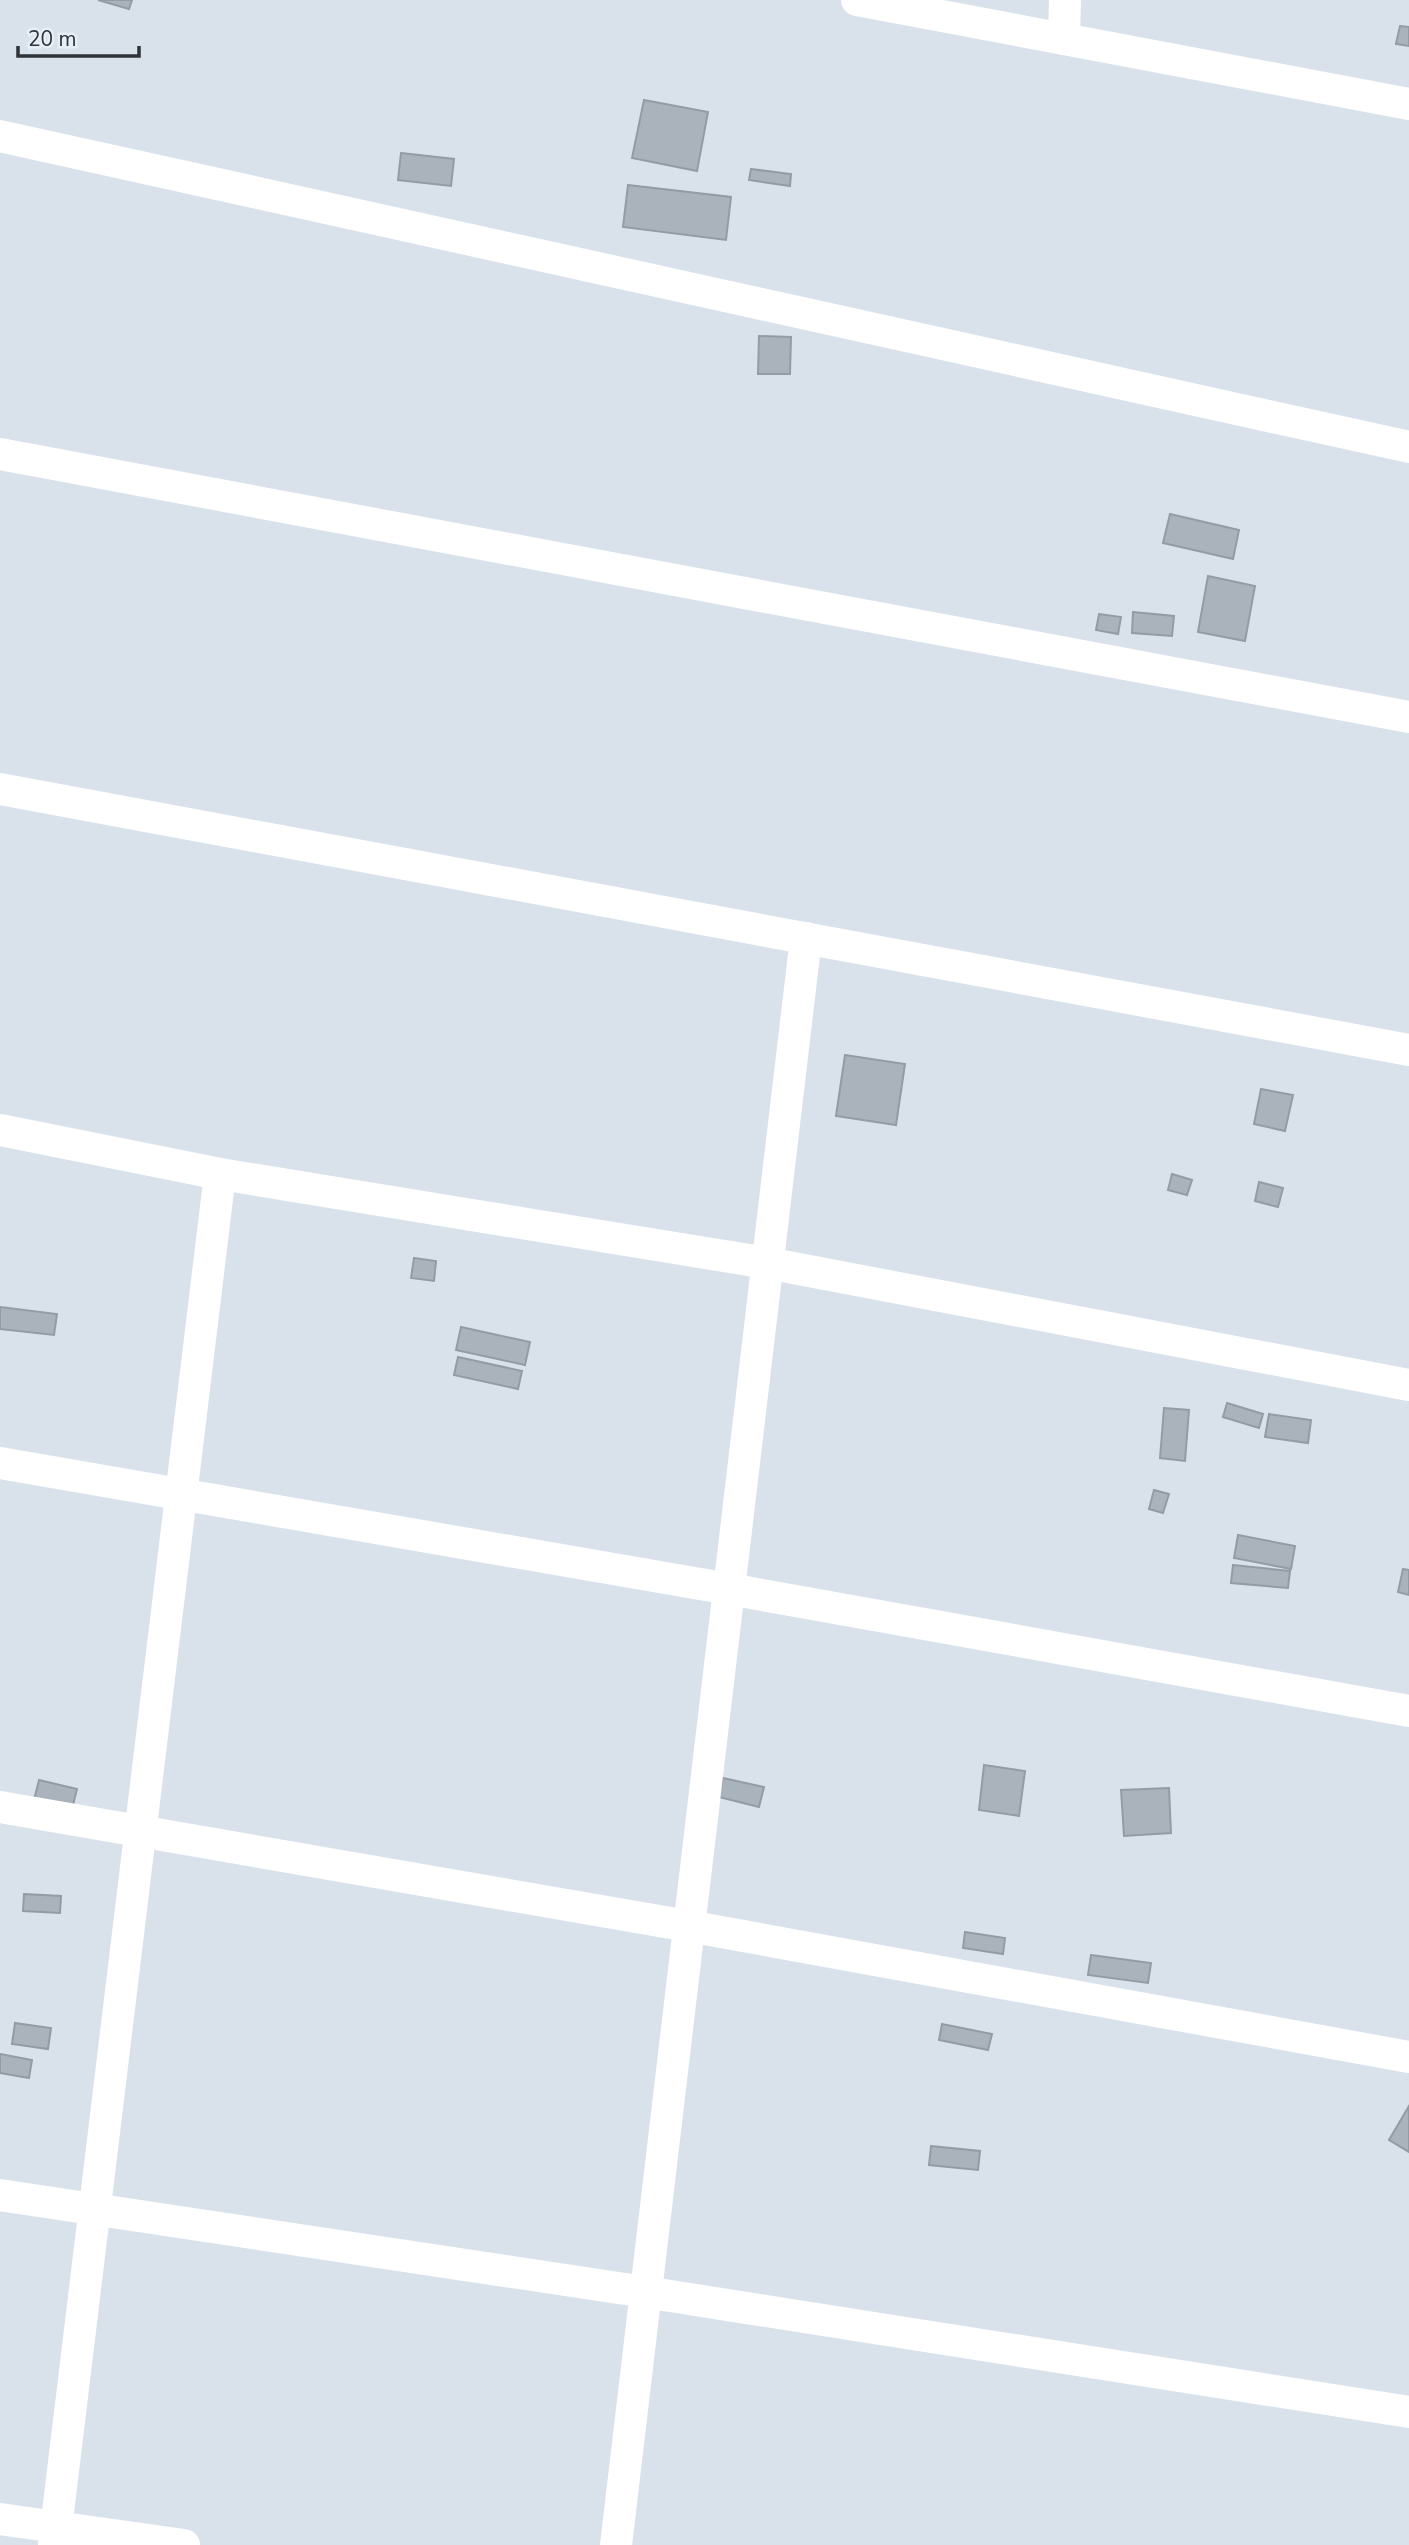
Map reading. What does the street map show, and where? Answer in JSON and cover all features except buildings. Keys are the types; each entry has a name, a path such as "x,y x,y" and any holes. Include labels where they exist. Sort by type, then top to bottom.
{"street":[{"path":"857,0 1409,104"},
{"path":"1064,39 1065,0"},
{"path":"0,136 1409,447"},
{"path":"0,454 1409,717"},
{"path":"0,789 1409,1050"},
{"path":"615,2545 806,939"},
{"path":"0,1130 220,1174 767,1263 1409,1385"},
{"path":"55,2535 220,1174"},
{"path":"0,1462 1409,1711"},
{"path":"0,1807 688,1926 1409,2057"},
{"path":"0,2195 645,2291 1409,2412"},
{"path":"0,2519 55,2535 184,2545"}]}
